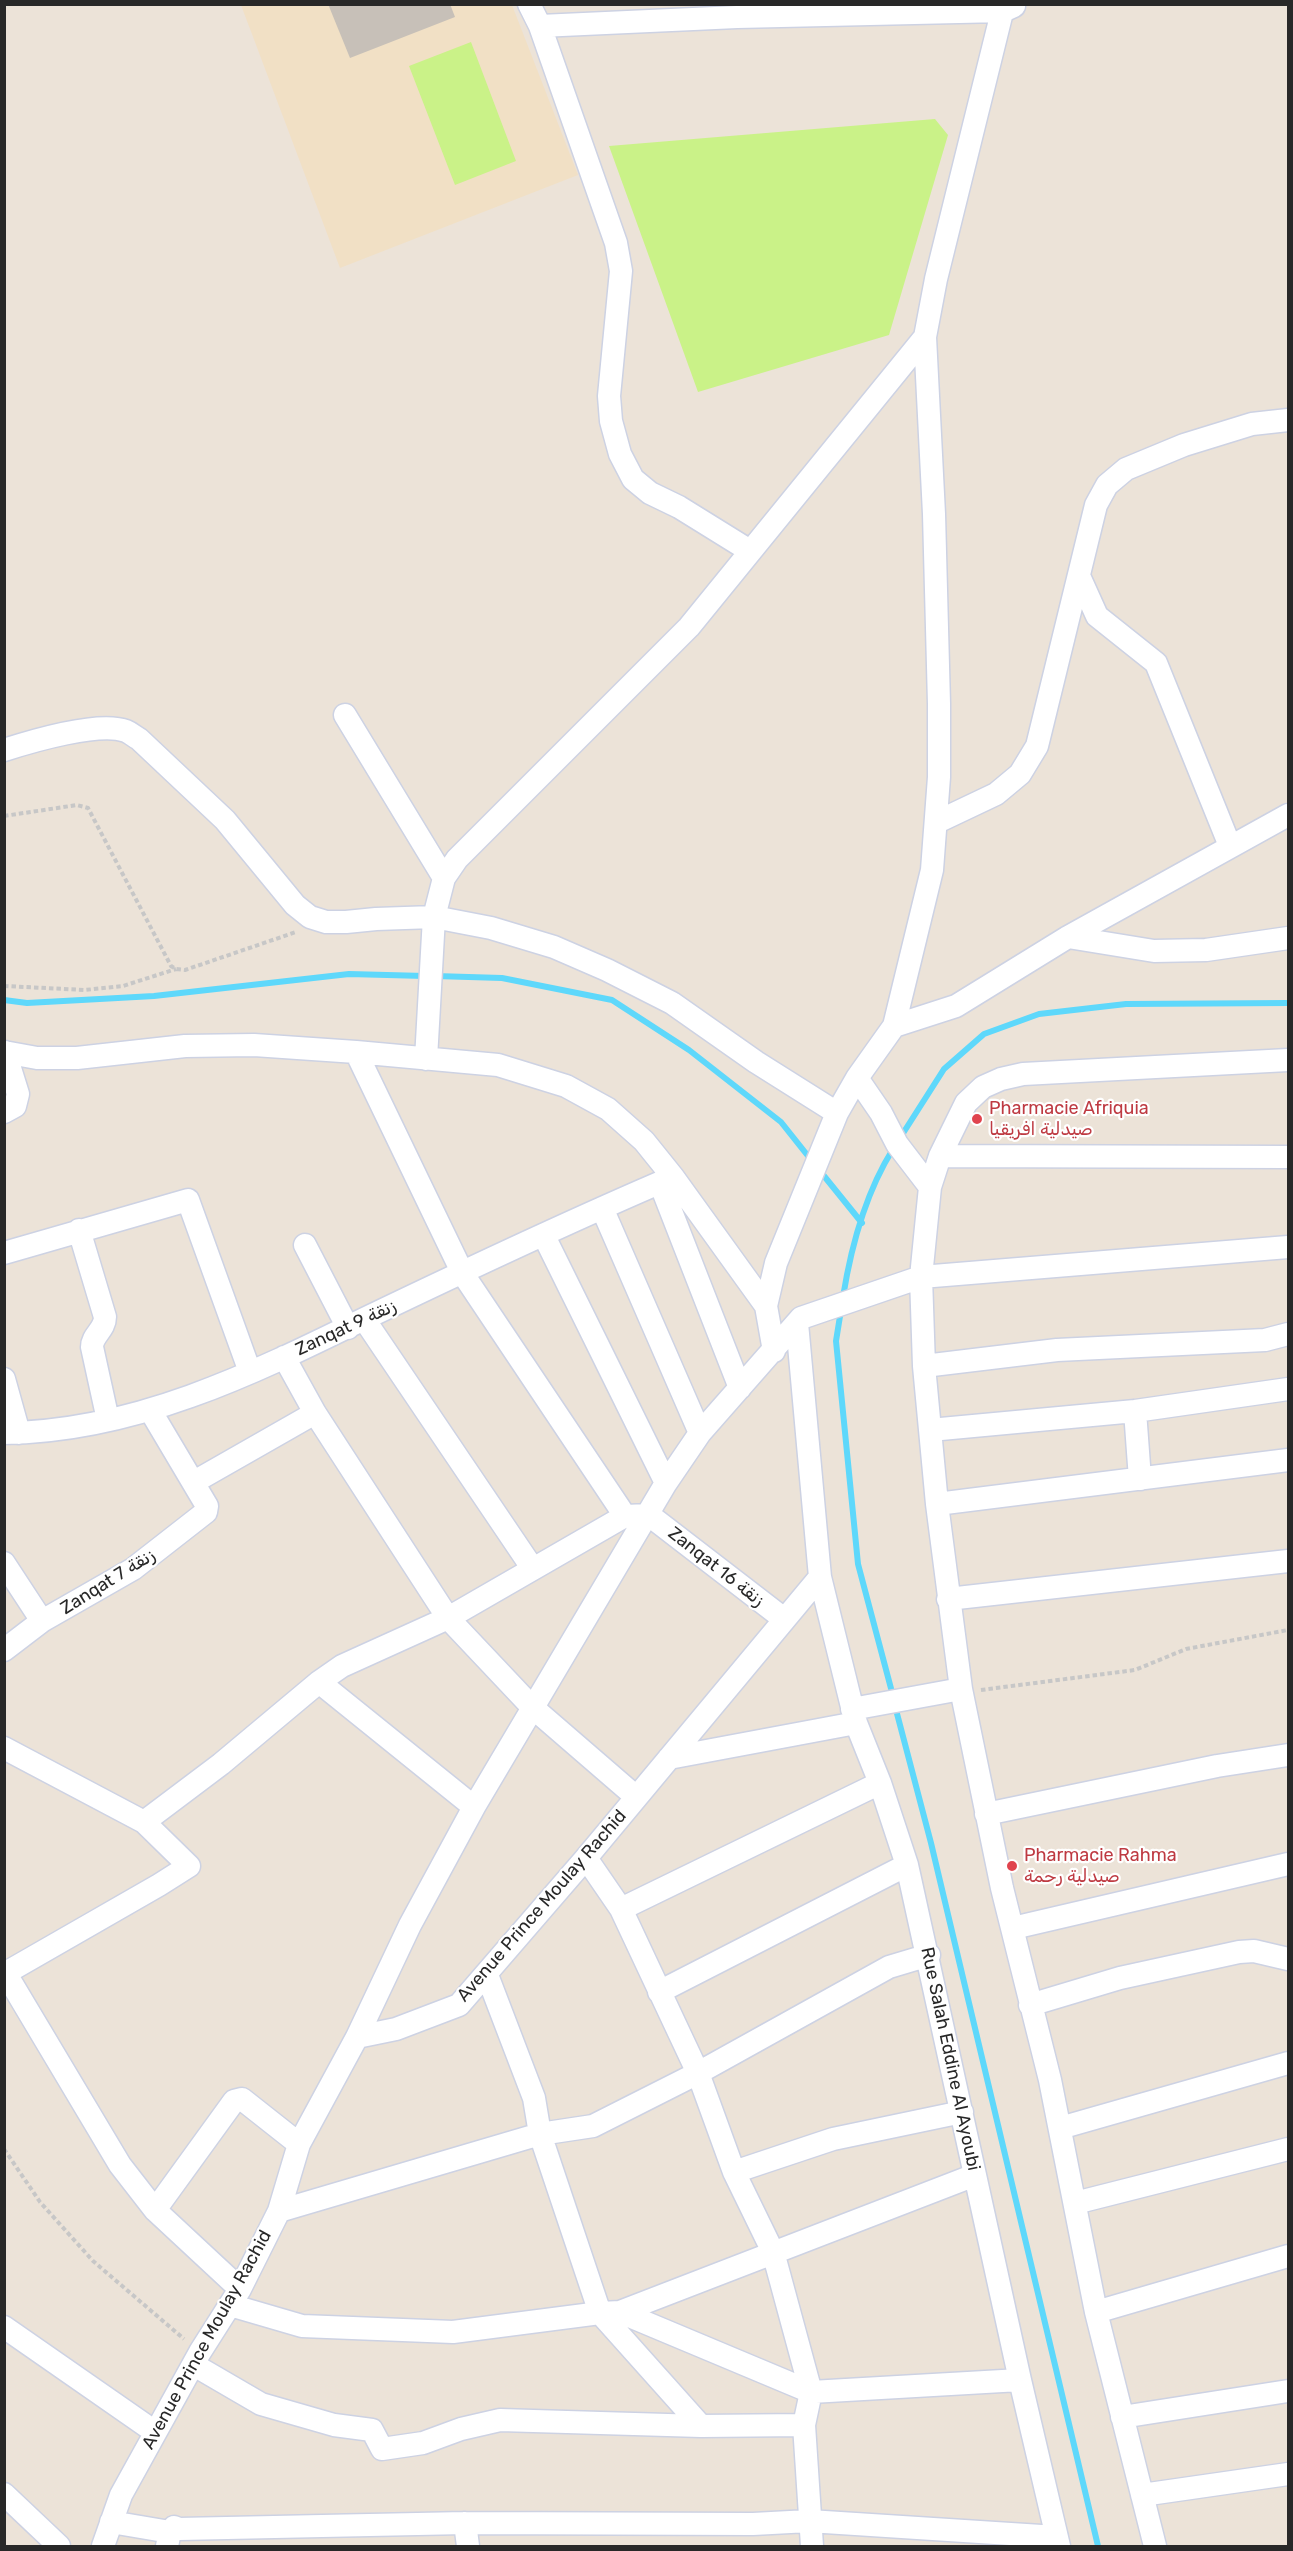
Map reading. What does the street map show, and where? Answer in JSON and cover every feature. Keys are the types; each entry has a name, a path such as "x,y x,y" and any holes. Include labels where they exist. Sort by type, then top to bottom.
{"street":[{"path":"529,4 540,26 616,243 621,271 609,396 611,421 620,454 633,479 650,493 679,507 750,551"},
{"path":"540,26 736,11 1008,7 936,279 926,337 939,704 937,822 932,870 894,1026 857,1078 837,1113 776,1263 766,1306 774,1351"},
{"path":"426,1059 434,917 444,878 457,859 689,627 926,337"},
{"path":"937,822 996,794 1020,774 1036,746 1096,505 1107,485 1126,469 1184,445 1252,424 1288,420"},
{"path":"1079,576 1097,616 1156,663 1230,846"},
{"path":"345,714 444,878"},
{"path":"4,750 72,732 111,729 126,731 139,739 225,820 295,905 310,917 326,922 434,917 491,928 554,947 607,970 672,1003 756,1062 837,1113"},
{"path":"894,1026 956,1006 1068,937 1288,815"},
{"path":"1068,937 1154,951 1206,950 1288,938"},
{"path":"4,1112 15,1106 18,1094 5,1052 37,1058 77,1058 185,1047 254,1046 356,1052 498,1065 566,1086 608,1109 644,1141 667,1180 766,1306"},
{"path":"356,1052 463,1274 626,1516"},
{"path":"1155,2547 1096,2312 1060,2128 986,1814 962,1691 937,1504 924,1366 921,1277 930,1186 940,1156 966,1103 983,1087 1001,1079 1023,1074 1288,1060"},
{"path":"857,1078 873,1100 897,1144 930,1186"},
{"path":"940,1156 1288,1157"},
{"path":"667,1180 740,1388"},
{"name":"Zanqat 9 زنقة","path":"12,1433 108,1420 150,1410 198,1394 284,1357 602,1208 667,1180"},
{"path":"4,1252 188,1200 250,1372"},
{"path":"602,1208 700,1433"},
{"path":"79,1230 105,1317 104,1325 92,1341 92,1347 108,1420"},
{"path":"544,1236 666,1483"},
{"path":"305,1245 356,1323 533,1569"},
{"path":"357,2037 410,1925 474,1807 666,1483 700,1433 799,1320 921,1277 1288,1247"},
{"name":"Rue Salah Eddine Al Ayoubi","path":"799,1320 820,1577 854,1716 908,1865 1020,2380 1058,2542"},
{"path":"924,1366 1057,1350 1265,1340 1288,1334"},
{"path":"284,1357 315,1413 447,1618 532,1707 635,1796"},
{"path":"4,1379 12,1433"},
{"path":"930,1430 1135,1411 1288,1389"},
{"path":"150,1410 194,1482 315,1413"},
{"path":"1135,1411 1140,1479"},
{"path":"937,1504 1288,1460"},
{"name":"Zanqat 7 زنقة","path":"4,1650 42,1621 157,1553 208,1509 194,1482"},
{"path":"144,1822 221,1764 319,1682 342,1666 447,1618 626,1516 649,1515"},
{"name":"Zanqat 16 زنقة","path":"649,1515 784,1619"},
{"path":"948,1599 1288,1561"},
{"path":"4,1563 42,1621"},
{"name":"Avenue Prince Moulay Rachid","path":"103,2547 121,2495 197,2358 235,2297 279,2211 299,2144 357,2037 396,2029 459,2005 586,1858 635,1796 820,1577"},
{"path":"319,1682 474,1807"},
{"path":"669,1758 854,1716 882,1703 933,1693 962,1691"},
{"path":"4,1748 144,1822 189,1866 159,1886 5,1974 120,2166 155,2210 235,2297 302,2326 453,2332 610,2312 975,2175"},
{"path":"986,1814 1217,1766 1288,1755"},
{"path":"621,1909 880,1783"},
{"path":"586,1858 621,1909 698,2073 734,2172 772,2252 811,2392 804,2426 808,2521 812,2547"},
{"path":"1013,1928 1288,1864"},
{"path":"659,1992 908,1865"},
{"path":"1030,2005 1120,1978 1239,1952 1254,1951 1288,1959"},
{"path":"279,2211 540,2134 593,2126 698,2073 889,1967 928,1955"},
{"path":"487,1975 534,2098 540,2134 610,2312 701,2426"},
{"path":"1060,2128 1288,2063"},
{"path":"155,2210 234,2102 242,2099 299,2144"},
{"path":"734,2172 833,2139 962,2112"},
{"path":"1075,2203 1288,2149"},
{"path":"1096,2312 1288,2256"},
{"path":"610,2312 811,2392 1020,2380"},
{"path":"4,2327 155,2432"},
{"path":"197,2358 261,2404 334,2425 372,2430 382,2449 423,2443 461,2429 500,2420 701,2426 804,2426"},
{"path":"1122,2417 1288,2391"},
{"path":"1142,2495 1288,2474"},
{"path":"4,2494 59,2547"},
{"path":"111,2522 172,2536 465,2523 753,2524 808,2521 1058,2542"},
{"path":"465,2523 468,2547"}],"path":[{"path":"4,816 77,805 88,808 171,966 176,969"},
{"path":"4,986 86,990 123,986 176,969 185,970 326,922"},
{"path":"962,1691 1135,1670 1186,1649 1288,1630"},
{"path":"4,2149 40,2202 93,2261 197,2358"}],"shaded area":[{"path":"241,5 512,5 578,175 340,268"}],"green space":[{"path":"471,42 516,161 455,185 409,66"},
{"path":"935,119 948,135 889,335 698,392 609,146"}],"building":[{"path":"328,4 450,4 455,17 350,58"}],"waterway":[{"path":"4,1000 27,1003 154,996 349,974 425,976"},
{"path":"435,976 502,978 612,1000 689,1050 781,1122 812,1161"},
{"path":"900,1138 944,1069 984,1034 1039,1014 1126,1004 1288,1003"},
{"path":"843,1297 850,1259 867,1202 893,1149"},
{"path":"820,1171 862,1223"},
{"path":"841,1310 836,1341 858,1564 893,1696"},
{"path":"895,1706 931,1843 1098,2546"}],"place":[{"name":"Pharmacie Afriquia صيدلية افريقيا","path":"977,1119"},
{"name":"Pharmacie Rahma صيدلية رحمة","path":"1012,1866"}]}
